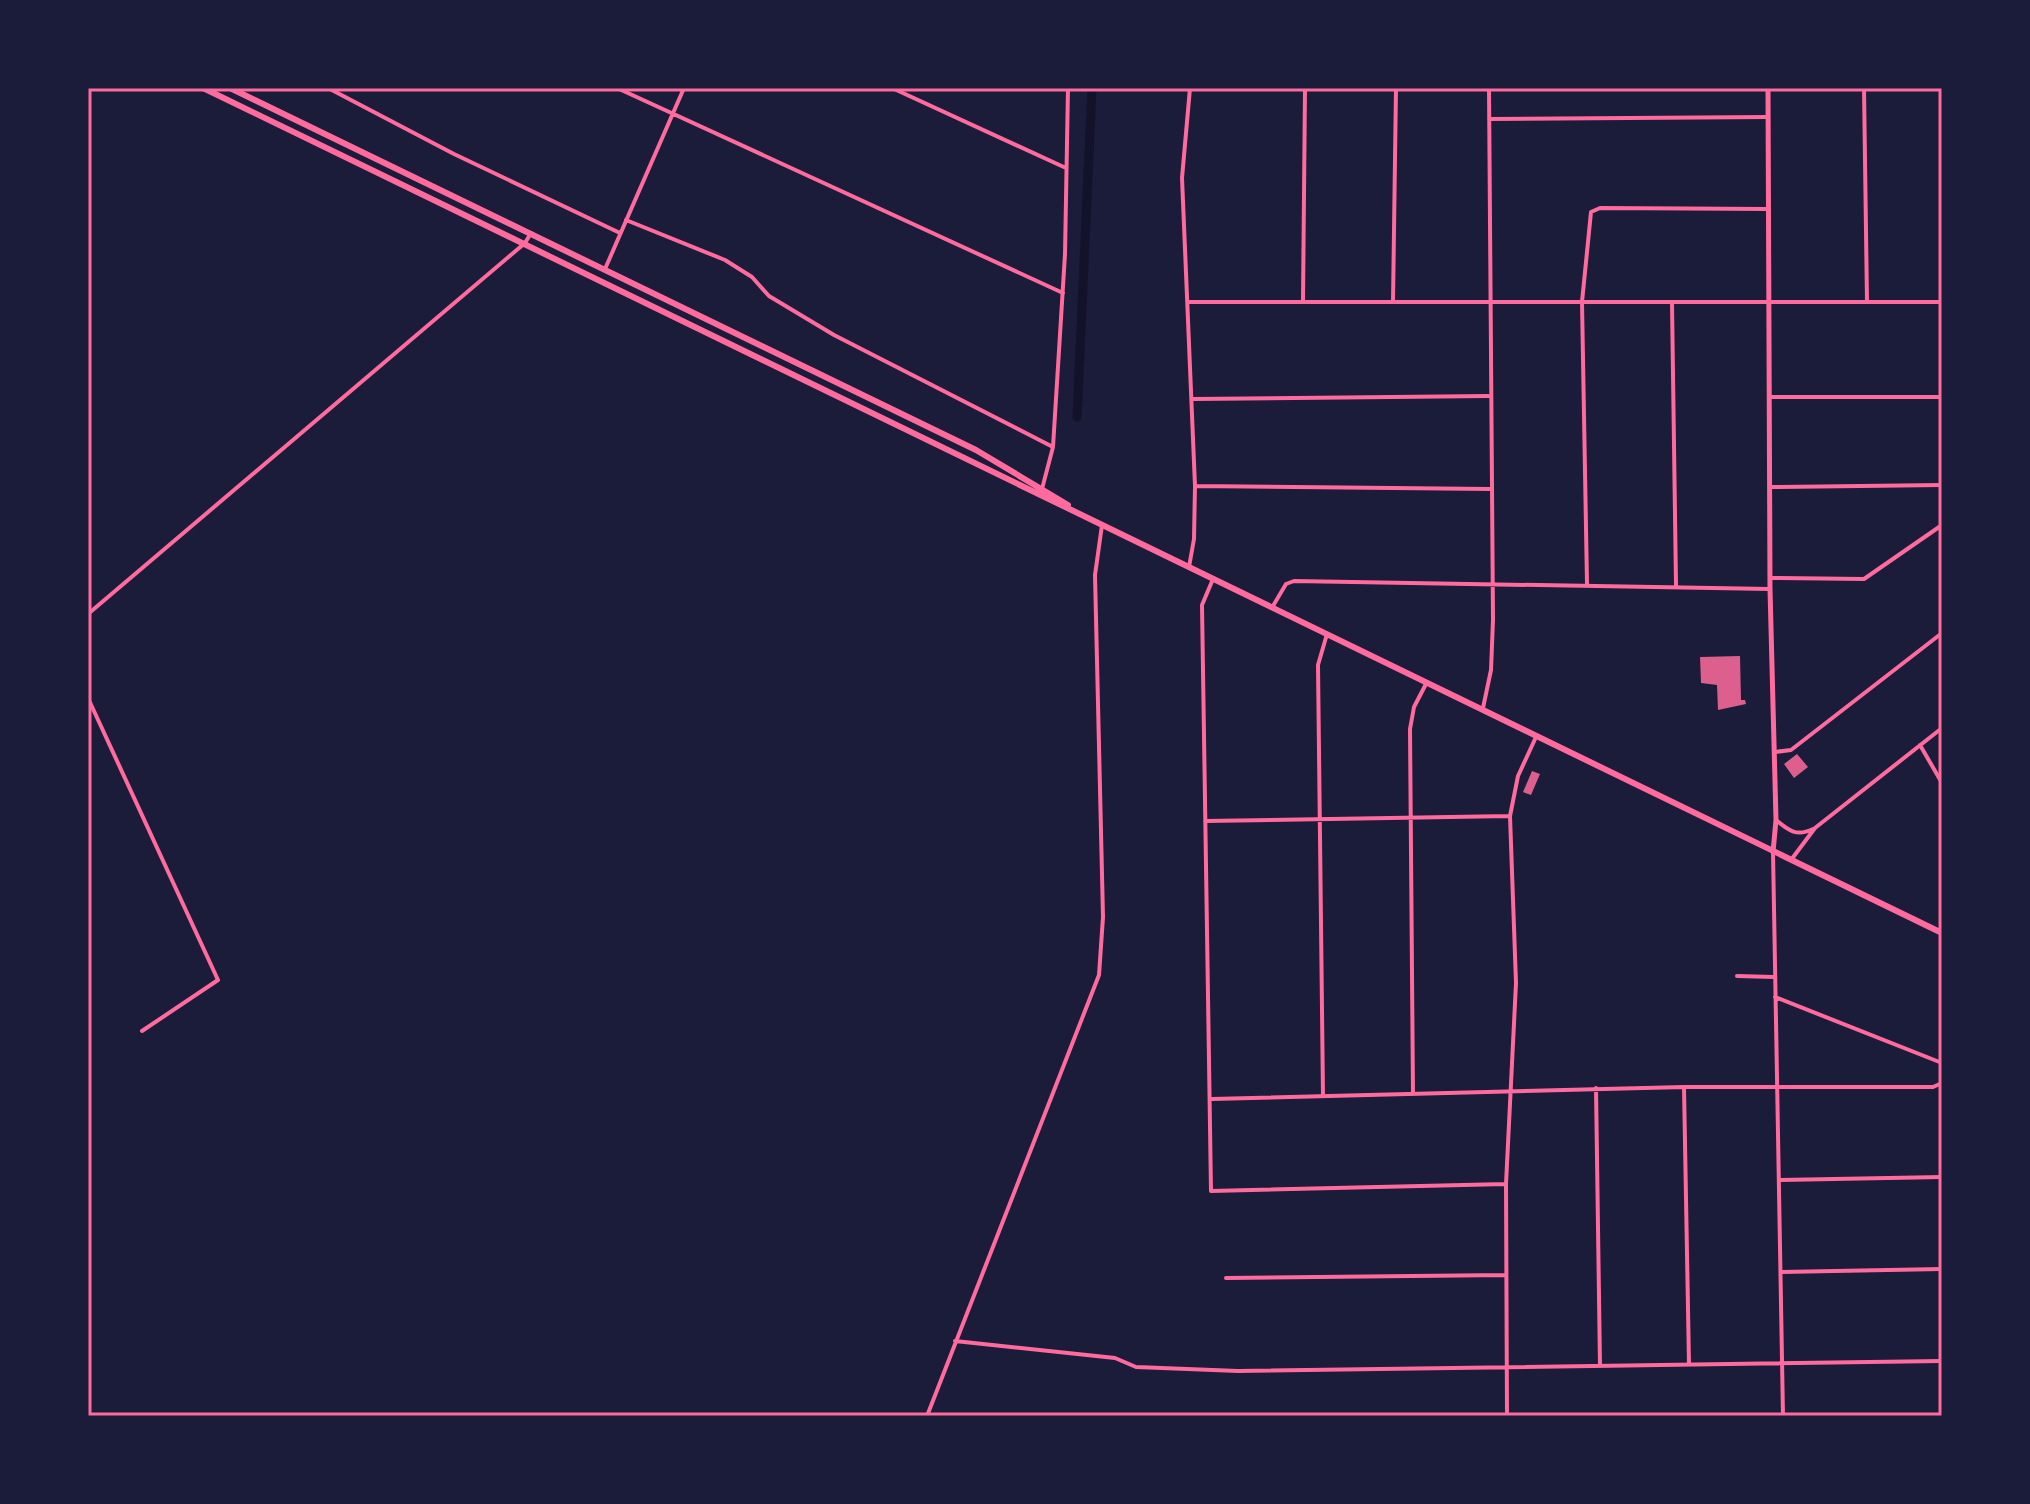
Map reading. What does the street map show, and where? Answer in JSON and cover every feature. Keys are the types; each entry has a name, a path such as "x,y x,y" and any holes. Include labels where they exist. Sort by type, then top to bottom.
{"main road":[{"path":"203,88 1942,933"},
{"path":"230,88 976,450 1087,517"}],"street":[{"path":"328,88 454,154 620,233"},
{"path":"617,88 1063,293"},
{"path":"605,269 684,88"},
{"path":"892,88 1066,168"},
{"path":"1042,489 1053,447 1063,293 1068,88"},
{"path":"1189,567 1194,539 1195,486 1182,178 1190,88"},
{"path":"1303,302 1305,88"},
{"path":"1393,303 1396,88"},
{"path":"1483,708 1491,670 1492,582 1488,396 1489,88"},
{"path":"1768,88 1770,589 1776,820 1773,852 1775,1089 1780,1180 1783,1416"},
{"path":"1864,88 1867,302"},
{"path":"1489,119 1768,117"},
{"path":"1587,584 1582,302 1589,218 1595,209 1768,209"},
{"path":"626,220 725,260 752,277 769,296 834,335 1000,417 1053,447"},
{"path":"88,614 525,243 531,233"},
{"path":"1188,302 1942,302"},
{"path":"1672,303 1676,586"},
{"path":"1193,399 1488,396"},
{"path":"1770,397 1942,397"},
{"path":"1771,487 1942,485"},
{"path":"1195,486 1490,489"},
{"path":"927,1416 1099,975 1103,917 1095,575 1102,525"},
{"path":"1770,578 1864,579 1942,525"},
{"path":"1213,578 1202,605 1212,1099 1211,1191 1506,1184"},
{"path":"1273,606 1286,584 1294,581 1770,589"},
{"path":"1323,1097 1318,665 1328,632"},
{"path":"1775,752 1791,750 1942,633"},
{"path":"1413,1094 1410,729 1414,707 1427,682"},
{"path":"88,698 218,980 142,1031"},
{"path":"1776,820 1788,831 1802,834 1815,828 1942,728"},
{"path":"1507,1416 1506,1184 1516,983 1510,816 1518,776 1537,735"},
{"path":"1920,745 1942,783"},
{"path":"1205,821 1510,816"},
{"path":"1791,860 1815,828"},
{"path":"1737,976 1774,977"},
{"path":"1775,997 1942,1063"},
{"path":"1212,1099 1596,1088 1933,1087 1942,1083"},
{"path":"1684,1087 1689,1365"},
{"path":"1596,1088 1600,1366"},
{"path":"1780,1180 1942,1177"},
{"path":"1781,1272 1942,1269"},
{"path":"1226,1278 1506,1275"},
{"path":"955,1341 1115,1358 1136,1367 1238,1371 1942,1361"}],"building":[{"path":"1740,656 1741,700 1745,700 1746,704 1718,710 1717,685 1701,683 1700,657"},
{"path":"1797,754 1808,767 1794,778 1784,764"},
{"path":"1532,771 1540,774 1531,795 1523,792"}],"waterway":[{"path":"1077,417 1092,88"}]}
